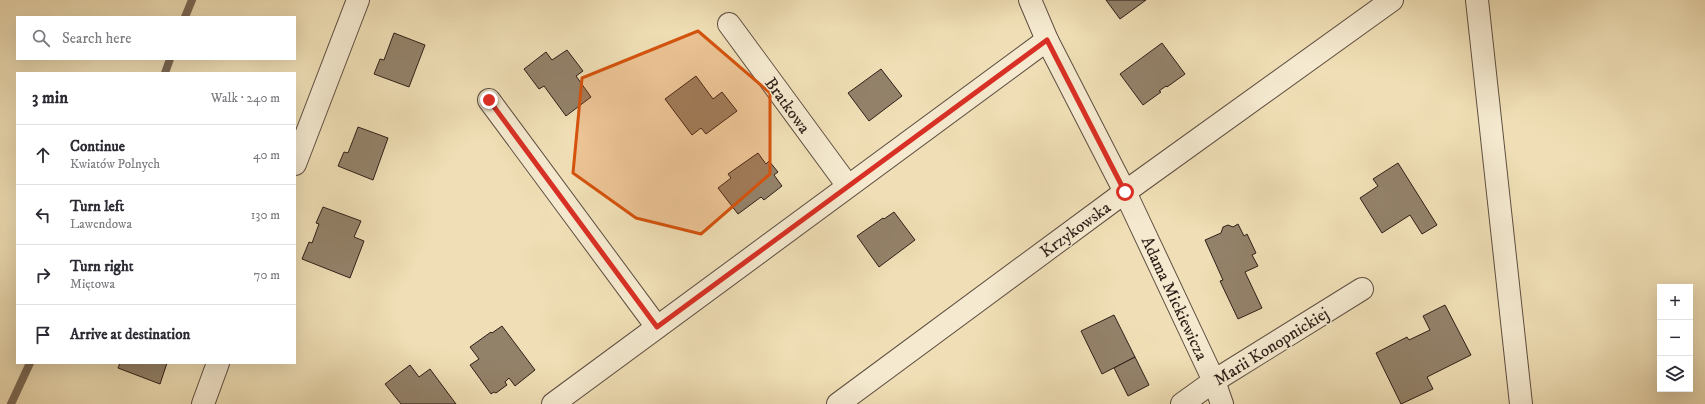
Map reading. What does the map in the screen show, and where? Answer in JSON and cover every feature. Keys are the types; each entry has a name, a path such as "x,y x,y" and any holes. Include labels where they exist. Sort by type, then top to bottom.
{"street":[{"path":"296,161 358,0"},
{"name":"Adama Mickiewicza","path":"1030,0 1047,40 1125,192 1214,381 1222,404"},
{"name":"Krzykowska","path":"838,404 1125,192 1392,0"},
{"path":"1478,0 1521,404"},
{"name":"Bratkowa","path":"728,24 848,186"},
{"path":"553,404 1047,40"},
{"path":"489,100 657,327"},
{"name":"Marii Konopnickiej","path":"1182,404 1214,381 1362,289"},
{"path":"202,404 218,364"}],"highlighted area":[{"path":"698,31 770,93 770,174 701,234 636,218 573,173 582,78"}],"building":[{"path":"1106,0 1146,0 1120,19"},
{"path":"394,33 425,45 409,87 374,74 380,59 384,60"},
{"path":"1162,43 1185,74 1159,91 1161,92 1143,105 1120,74"},
{"path":"567,50 583,71 576,76 591,97 566,116 544,86 539,89 524,69 546,52 552,60"},
{"path":"881,69 902,96 869,121 848,93"},
{"path":"696,76 713,99 722,92 737,111 706,134 701,128 692,135 665,99"},
{"path":"358,127 388,138 373,180 338,166 344,152 348,153"},
{"path":"758,153 766,164 769,161 778,172 774,175 782,186 764,200 761,197 738,214 718,188 731,178 728,174"},
{"path":"1398,163 1437,225 1422,234 1410,215 1382,233 1360,198 1378,186 1373,179"},
{"path":"323,207 361,221 354,237 364,241 350,278 302,259 309,242 312,243 319,224 316,223"},
{"path":"894,212 915,240 879,267 857,236"},
{"path":"1238,224 1244,236 1247,234 1256,253 1252,255 1258,266 1245,272 1262,308 1238,319 1220,281 1223,280 1205,240 1221,233 1223,227 1228,225 1233,227"},
{"path":"1445,305 1471,355 1427,377 1433,389 1401,404 1376,353 1407,337 1409,340 1430,330 1423,316"},
{"path":"1114,315 1135,357 1102,374 1081,331"},
{"path":"502,326 535,370 515,386 509,378 505,382 507,385 496,393 494,392 491,394 470,365 479,359 470,347"},
{"path":"1135,357 1149,385 1128,396 1114,368"},
{"path":"120,364 167,364 160,384 118,368"},
{"path":"410,365 419,377 430,369 456,404 401,404 385,384"}],"waterway":[{"path":"185,16 192,0"},
{"path":"165,72 170,60"},
{"path":"11,404 30,364"}],"route":[{"path":"489,100 657,327 1047,40 1125,192"}]}
